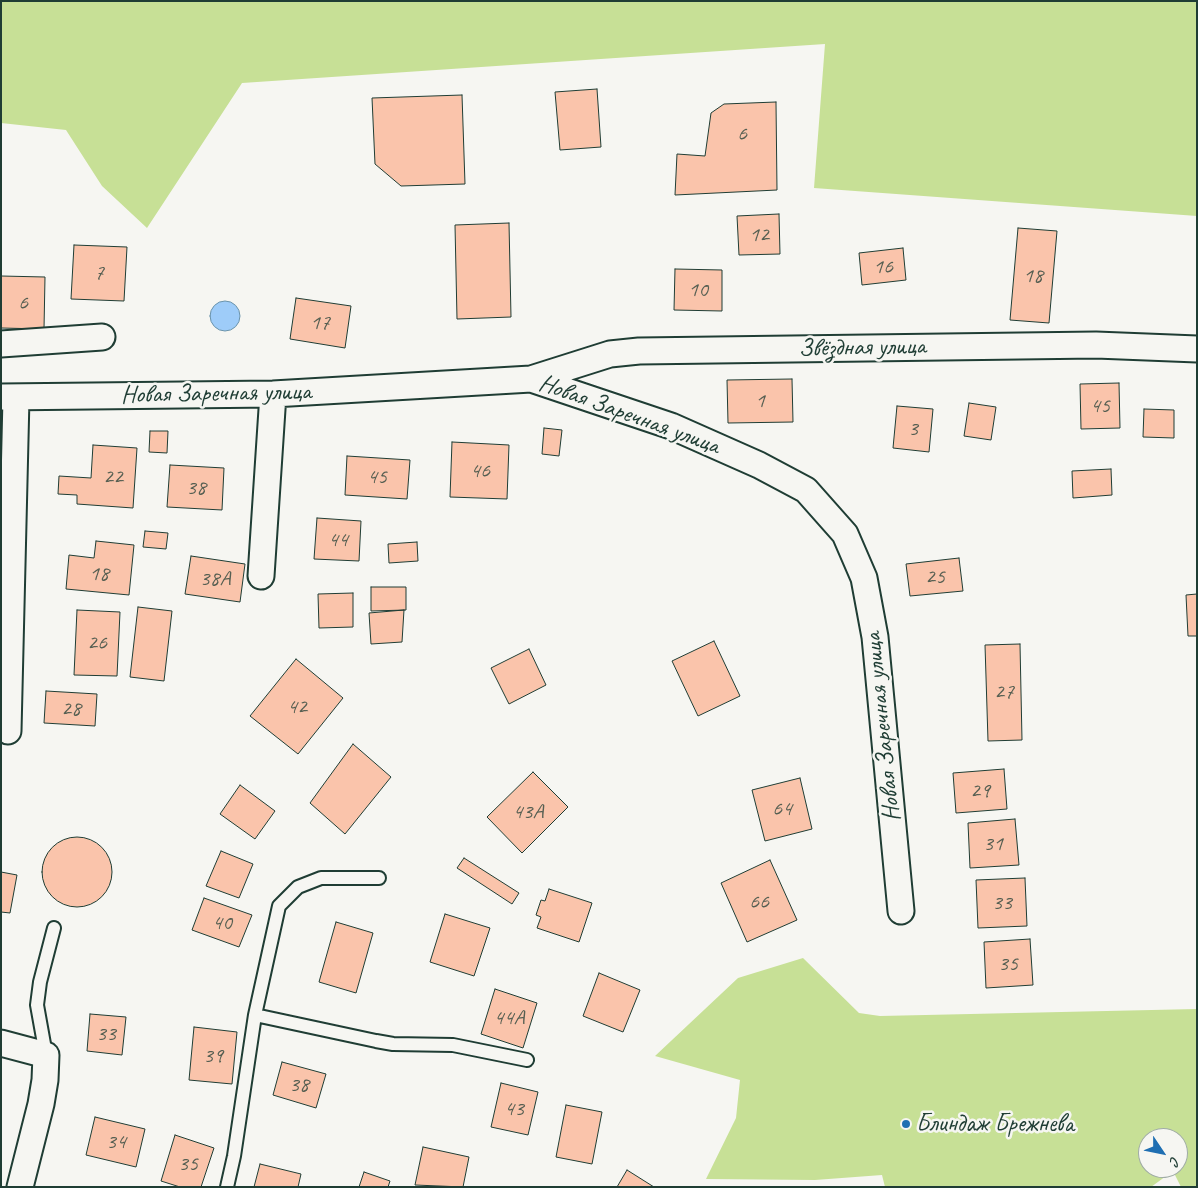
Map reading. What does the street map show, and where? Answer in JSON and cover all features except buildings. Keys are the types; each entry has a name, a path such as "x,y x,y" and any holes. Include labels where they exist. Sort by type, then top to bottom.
{"street":[{"path":"1,344 102,337"},
{"name":"Звёздная улица","path":"531,379 610,354 639,351 1096,345 1197,349"},
{"name":"Новая Заречная улица","path":"8,397 273,394 531,379 671,426 759,465 806,490 846,534 864,578 875,637 901,911"},
{"path":"261,576 273,394"},
{"path":"8,397 8,731"},
{"path":"1,1043 46,1055 42,1096 20,1187"}],"lane":[{"path":"227,1187 234,1156 255,1015 279,906 298,887 321,878 379,878"},
{"path":"46,1055 37,1005 40,982 54,928"},
{"path":"255,1015 393,1044 453,1045 527,1060"}],"green space":[{"path":"1,1 1197,1 1197,216 814,188 825,44 242,83 147,228 102,186 66,130 1,123"},
{"path":"803,958 859,1013 880,1016 1197,1009 1197,1187 1181,1187 1176,1178 1188,1178 1188,1128 1138,1128 1138,1178 1163,1178 1151,1187 885,1187 882,1175 815,1180 706,1179 736,1118 740,1080 655,1056 738,978"}],"water":[{"path":"225,301 236,305 240,316 236,327 225,331 214,327 210,316 214,305"}],"place":[{"name":"Блиндаж Брежнева","path":"906,1124"}]}
